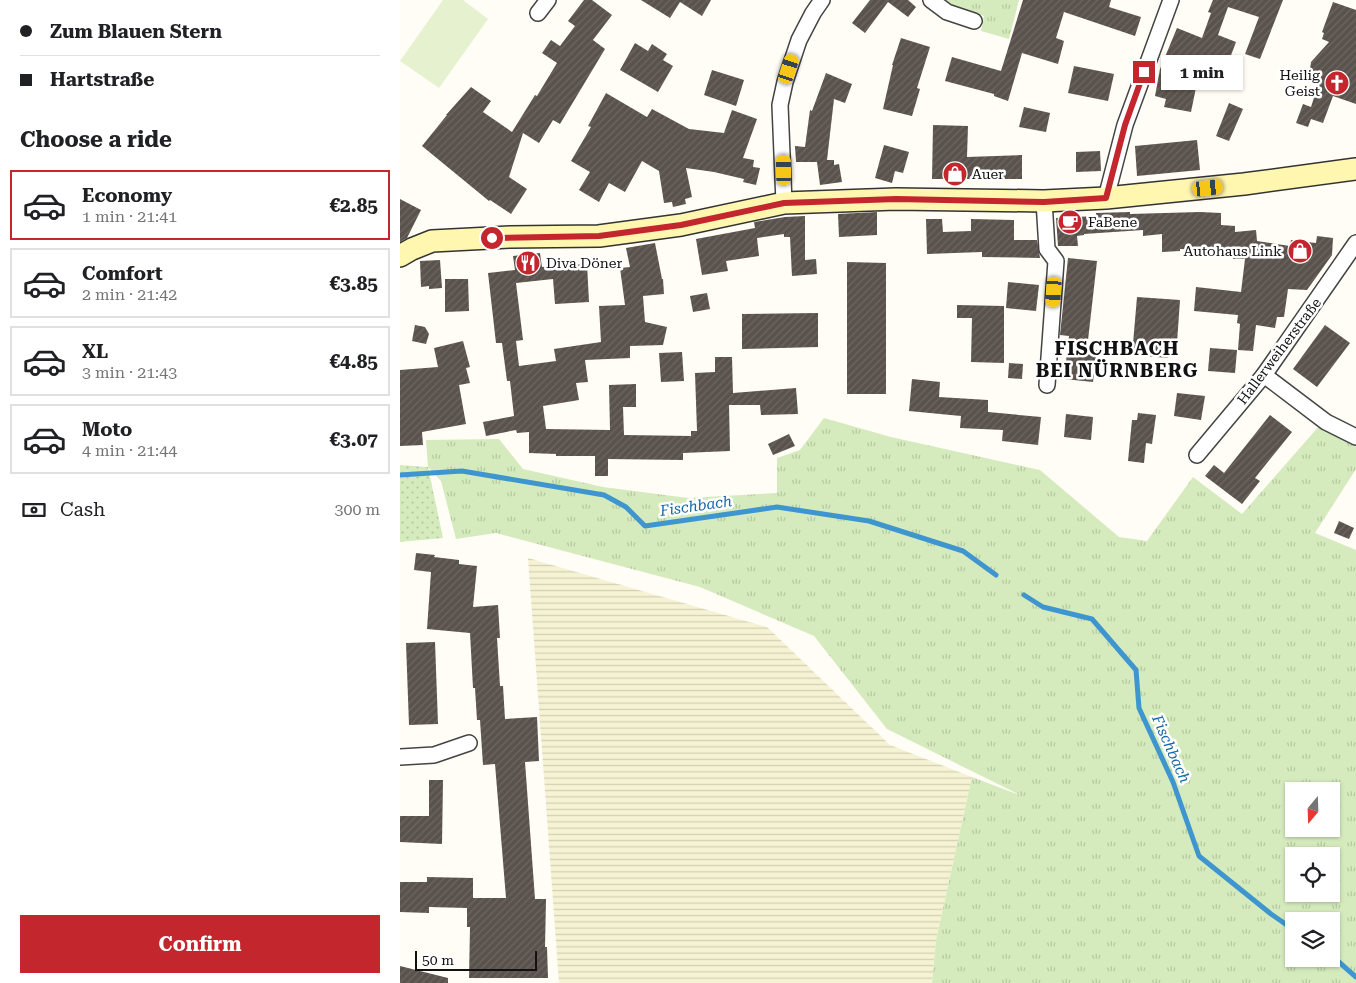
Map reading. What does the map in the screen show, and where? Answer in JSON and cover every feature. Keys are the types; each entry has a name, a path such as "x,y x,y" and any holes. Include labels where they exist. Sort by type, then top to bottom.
{"main road":[{"path":"400,256 432,241 510,237 599,236 681,225 784,203 896,199 1044,202 1106,198 1244,184 1356,169"}],"street":[{"path":"538,13 548,0"},
{"path":"784,203 780,105 785,82 799,40 822,0"},
{"path":"930,0 947,12 974,21"},
{"path":"1106,198 1125,125 1171,0"},
{"path":"1044,202 1046,249 1056,261 1047,385"},
{"name":"Hallerweiherstraße","path":"1197,455 1264,375 1356,243"},
{"path":"1264,375 1326,422 1356,437"},
{"path":"400,757 434,755 469,743"}],"shaded area":[{"path":"528,558 767,627 890,745 972,777 936,940 932,983 559,983"}],"green space":[{"path":"443,0 463,0 488,19 439,88 400,61"},
{"path":"940,0 1019,0 1009,39 981,31 984,16 948,6"},
{"path":"824,418 891,437 1040,470 1119,537 1147,541 1193,477 1242,514 1320,425 1356,447 1356,469 1315,533 1356,550 1356,983 932,983 936,940 972,777 1022,796 887,729 814,636 700,587 496,533 456,539 441,481 428,467 426,440 499,439 523,469 603,487 688,498 777,493 777,458 800,450"},
{"path":"400,465 428,467 443,538 400,542"}],"building":[{"path":"584,0 592,0 612,15 593,40 605,49 560,124 553,120 539,143 523,133 509,177 527,189 511,214 489,201 422,146 471,87 491,101 483,112 512,132 557,63 542,53 551,40 560,46 575,26 568,21"},
{"path":"641,0 711,0 702,16 680,2 670,18"},
{"path":"870,0 908,0 916,7 908,17 888,2 865,33 852,23"},
{"path":"1023,0 1111,0 1109,7 1141,17 1135,36 1064,12 1056,38 1064,41 1058,64 1022,53 1008,101 994,96 994,94 945,81 952,57 1001,71"},
{"path":"1213,0 1283,0 1260,59 1245,54 1259,17 1228,7 1218,35 1236,42 1227,66 1218,63 1214,73 1200,68 1191,112 1164,107 1166,99 1155,96 1160,69 1177,28 1202,38 1211,13 1208,12"},
{"name":"Heilig Geist","path":"1333,2 1356,10 1356,104 1333,96 1323,123 1311,119 1308,127 1296,123 1303,104 1311,107 1320,79 1310,69 1311,62 1329,42 1322,39 1324,33 1322,32"},
{"path":"901,38 930,47 917,88 920,89 912,116 883,109 892,65"},
{"path":"635,43 648,51 652,44 667,54 663,60 673,66 658,92 620,70"},
{"path":"1074,66 1114,74 1108,101 1068,93"},
{"path":"712,70 744,80 736,106 704,95"},
{"path":"826,73 852,84 845,103 834,99 827,160 834,160 834,165 839,164 842,182 820,185 817,162 796,162 795,146 805,147 810,110 812,111"},
{"path":"606,93 647,117 652,109 689,129 724,133 732,110 757,119 743,158 754,160 753,167 760,168 756,185 743,182 744,179 686,168 692,197 685,199 686,204 673,207 672,202 664,203 659,171 642,161 625,192 609,183 599,202 579,190 590,172 571,161 591,127 588,126"},
{"path":"1229,103 1243,109 1229,141 1216,136"},
{"path":"1024,107 1050,113 1046,132 1019,127"},
{"path":"933,125 968,126 967,157 1022,155 1022,179 932,179"},
{"path":"1197,140 1200,170 1137,176 1135,146"},
{"path":"884,145 909,152 903,173 895,171 892,183 875,178"},
{"path":"1100,151 1101,171 1076,172 1076,152"},
{"path":"400,199 421,210 407,238 400,242"},
{"path":"877,212 877,235 839,237 838,214"},
{"path":"1130,212 1130,214 1221,213 1221,225 1235,226 1235,232 1256,230 1257,241 1290,246 1291,240 1316,243 1317,236 1333,238 1332,255 1307,290 1288,289 1284,317 1277,317 1275,328 1256,325 1253,351 1238,350 1240,324 1237,323 1238,315 1194,311 1196,287 1241,292 1245,259 1233,259 1233,251 1180,249 1180,251 1162,252 1162,234 1143,236 1143,230 1084,234 1077,236 1078,246 1058,246 1056,218 1096,216 1096,213"},
{"path":"805,216 805,260 816,259 817,274 792,276 790,237 784,237 784,234 757,238 759,256 726,261 728,271 702,275 696,239 755,228 754,222"},
{"path":"926,219 942,219 943,232 971,231 971,219 1014,220 1014,240 1037,240 1040,258 982,257 982,252 927,254"},
{"path":"655,243 663,279 664,294 643,296 645,322 667,327 663,345 630,346 630,358 585,360 588,382 576,383 579,400 543,406 546,429 610,430 609,385 636,384 636,407 623,407 624,435 691,436 691,431 697,431 695,373 715,372 715,357 732,357 733,393 796,388 798,414 761,415 760,405 729,405 730,451 683,453 683,460 608,459 608,476 595,476 595,456 556,456 556,454 529,453 529,432 517,433 516,430 486,436 483,422 514,416 510,381 507,381 502,343 496,343 488,273 515,270 513,256 540,253 542,267 587,264 589,302 555,304 553,279 516,283 523,340 516,341 519,366 556,361 554,349 601,342 599,306 625,305 620,268 630,267 626,248"},
{"path":"1068,258 1097,261 1087,349 1097,350 1093,382 1064,379 1069,336 1060,335"},
{"path":"440,260 442,288 429,289 429,286 421,287 420,261"},
{"path":"847,262 886,263 886,394 847,394"},
{"path":"445,279 468,279 469,311 445,312"},
{"path":"1008,282 1039,285 1036,311 1006,308"},
{"path":"707,293 710,309 693,312 690,296"},
{"path":"1137,297 1180,300 1177,343 1169,342 1168,358 1132,355"},
{"path":"957,305 1004,306 1004,363 971,362 972,318 957,318"},
{"path":"818,313 818,347 742,349 742,314"},
{"path":"415,325 425,327 429,334 426,344 412,341"},
{"path":"1325,325 1350,343 1317,387 1293,369"},
{"path":"463,341 470,367 466,368 470,383 459,385 466,424 422,432 423,445 400,446 400,370 438,367 434,348"},
{"path":"1210,348 1237,350 1235,373 1208,371"},
{"path":"682,352 684,381 661,382 659,353"},
{"path":"1009,363 1023,364 1022,379 1008,378"},
{"path":"912,379 940,382 939,397 988,400 988,412 1041,417 1038,445 1002,441 1003,430 960,428 961,416 909,411"},
{"path":"1177,393 1205,396 1201,420 1174,416"},
{"path":"1138,413 1156,415 1152,444 1146,443 1144,463 1128,461 1132,420 1137,420"},
{"path":"1066,414 1093,417 1091,440 1064,437"},
{"path":"1270,415 1292,432 1255,478 1260,481 1242,504 1205,476 1214,465 1224,473"},
{"path":"789,434 795,446 773,455 768,444"},
{"path":"1339,521 1354,528 1349,539 1334,533"},
{"path":"416,553 459,560 459,564 477,566 473,607 498,605 500,638 497,638 500,686 503,686 505,719 537,717 539,761 525,762 535,899 546,899 545,947 547,947 548,978 469,978 470,927 467,927 467,908 429,907 429,913 400,912 400,882 427,882 427,877 473,878 473,898 506,898 495,764 483,765 480,720 477,720 475,688 473,688 470,633 427,629 431,572 414,570"},
{"path":"435,642 438,724 409,725 406,643"},
{"path":"429,780 443,780 442,844 400,842 400,816 429,816"},
{"path":"400,966 448,978 448,983 400,983"}],"waterway":[{"name":"Fischbach","path":"400,475 462,471 604,495 626,507 645,526 777,507 869,521 963,551 996,575"},
{"name":"Fischbach","path":"1024,595 1043,607 1092,619 1136,670 1139,708 1173,782 1199,856 1285,924"},
{"name":"Fischbach","path":"1340,963 1356,977"}],"place":[{"name":"Heilig Geist","path":"1337,83"},
{"name":"Auer","path":"955,174"},
{"name":"FaBene","path":"1070,222"},
{"name":"Autohaus Link","path":"1300,251"},
{"name":"Diva Döner","path":"528,263"}],"district":[{"name":"FISCHBACH BEI NÜRNBERG","path":"1117,359"}],"route":[{"path":"492,238 599,236 681,225 784,203 896,199 1044,202 1106,198 1125,125 1144,72"}]}
